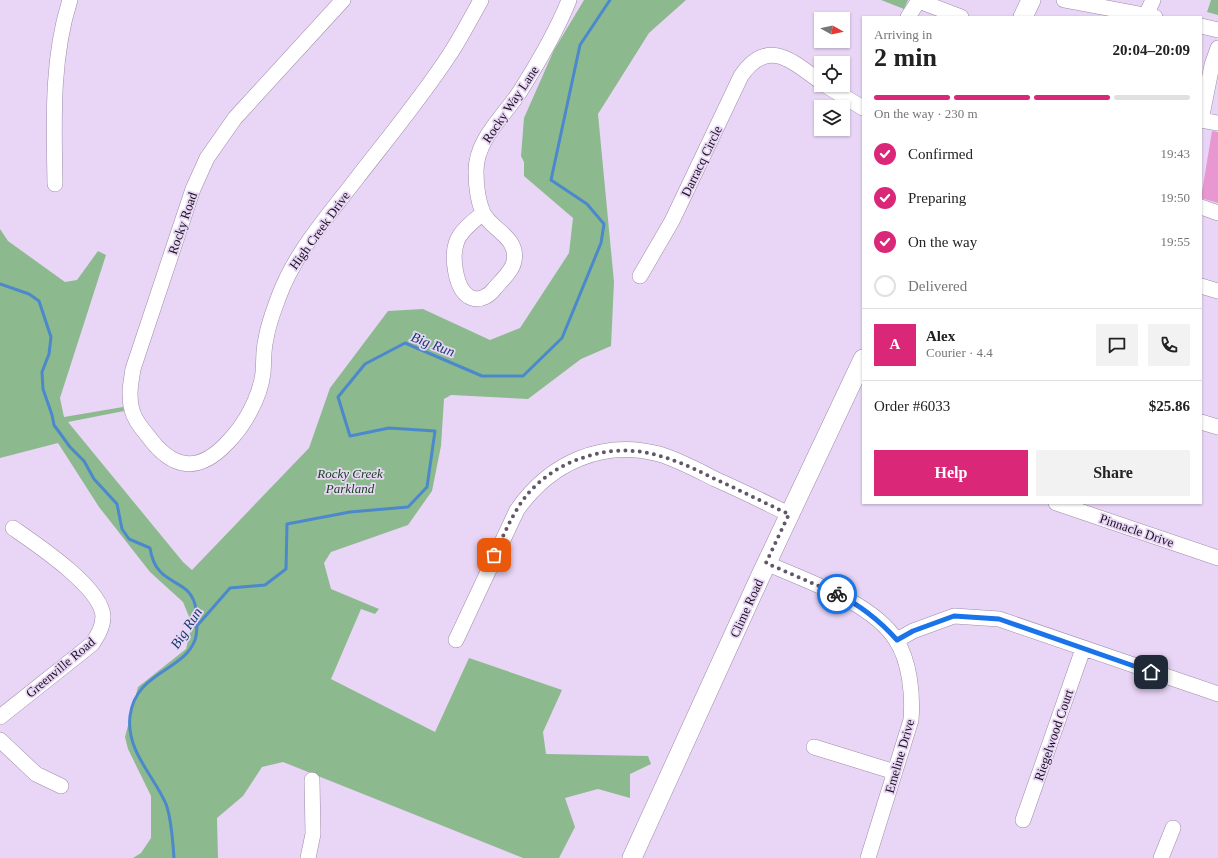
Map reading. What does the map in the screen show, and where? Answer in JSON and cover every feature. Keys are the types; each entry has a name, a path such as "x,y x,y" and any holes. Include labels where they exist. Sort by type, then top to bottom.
{"main road":[{"path":"1023,16 1031,0"},
{"name":"Clime Road","path":"632,858 766,563 862,363"}],"street":[{"path":"55,184 55,80 70,0"},
{"name":"Rocky Road","path":"188,464 170,460 156,447 142,430 132,410 129,389 134,369 190,197 207,158 235,118 343,0"},
{"name":"High Creek Drive","path":"188,464 202,461 213,455 238,431 250,411 258,390 263,374 267,332 289,270 311,237 450,54 481,0"},
{"name":"Rocky Way Lane","path":"483,213 476,170 479,151 492,129 518,94 545,50 569,0"},
{"path":"1064,0 1122,14 1151,16 1153,0"},
{"path":"909,16 919,1 958,16"},
{"path":"1202,26 1218,30"},
{"path":"1202,110 1206,71 1218,48"},
{"name":"Darracq Circle","path":"640,276 672,220 741,76 752,62 769,55 784,57 814,77"},
{"path":"837,92 862,107"},
{"path":"1202,120 1218,123"},
{"path":"1202,207 1218,213"},
{"path":"483,213 508,239 515,251 514,263 491,294 482,299 473,299 464,294 459,286 454,257 457,241 466,228 483,213"},
{"path":"1202,286 1218,291"},
{"path":"1202,422 1218,427"},
{"path":"456,640 517,510 527,495 542,480 561,466 582,458 603,452 622,450 659,454 688,465 789,514"},
{"name":"Pinnacle Drive","path":"1059,504 1218,558"},
{"name":"Greenville Road","path":"0,716 92,644 101,631 103,616 96,597 56,558 13,528"},
{"name":"Emeline Drive","path":"766,563 849,600 883,625 897,640 905,662 911,686 912,705 907,734 868,858"},
{"path":"897,640 913,631 954,616 999,619 1083,650 1218,694"},
{"name":"Riegelwood Court","path":"1024,820 1083,650"},
{"path":"0,740 36,774 61,786"},
{"path":"814,747 894,772"},
{"path":"308,858 313,834 312,780"},
{"path":"1161,858 1172,828"}],"green space":[{"name":"Rocky Creek Parkland","path":"584,0 686,0 649,33 598,114 614,282 611,346 581,359 528,399 451,395 444,399 441,446 432,491 408,525 331,552 324,563 331,589 379,609 375,614 361,609 331,679 435,732 469,658 562,690 543,732 546,754 648,756 651,764 630,774 630,798 598,789 565,798 575,827 559,858 523,858 283,762 262,767 243,796 217,818 218,858 133,858 141,853 151,838 151,796 128,749 125,737 138,687 186,649 192,624 183,602 150,572 99,507 58,443 0,458 0,229 8,241 65,282 77,280 98,251 106,255 60,398 64,417 123,407 124,411 68,422 183,562 192,570 309,448 330,388 388,311 423,309 490,340 520,328 569,253 573,218 524,176 524,162 521,156 524,118 554,50"},
{"path":"881,0 908,0 904,9"},
{"path":"1211,0 1218,0 1218,15 1207,12"}],"building":[{"path":"1212,131 1218,132 1218,203 1202,198"}],"waterway":[{"name":"Big Run","path":"196,627 230,588 265,585 286,569 287,524 350,512 408,507 427,487 435,431 389,428 350,436 338,397 365,364 405,343 482,376 523,376 562,338 601,243 604,224 587,204 551,180 580,45 610,0"},
{"path":"0,284 29,294 39,301 51,337 49,354 42,372 43,389 54,425 70,447 84,461 94,479 117,504 122,529 129,539 150,548 154,561 159,570 166,577 188,591 193,599 197,621 197,633 195,640 189,651 181,659 150,681 141,690 134,701 130,716 130,729 136,751 161,793 168,809 172,830 174,858"}],"way so far":[{"path":"494,555 507,527 527,495 542,480 561,466 603,452 622,450 642,451 659,454 676,460 789,514 766,563 837,594"}],"route":[{"path":"837,594 849,600 883,625 897,640 913,631 954,616 999,619 1083,650 1151,672"}]}
